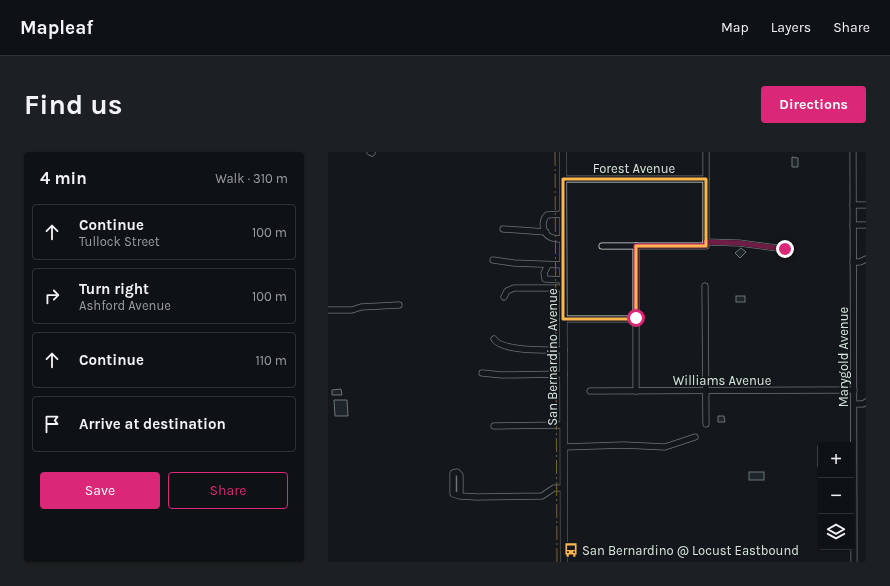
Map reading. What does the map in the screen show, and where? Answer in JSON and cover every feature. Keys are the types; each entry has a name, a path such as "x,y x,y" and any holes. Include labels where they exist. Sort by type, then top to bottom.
{"main road":[{"name":"San Bernardino Avenue","path":"563,152 564,562"}],"street":[{"path":"706,152 706,244"},
{"name":"Marygold Avenue","path":"852,442 854,404 853,152"},
{"name":"Forest Avenue","path":"563,179 706,179"},
{"path":"853,205 866,206"},
{"path":"563,214 550,214 545,216 543,226 551,238 563,239"},
{"path":"853,225 866,225"},
{"path":"503,229 546,232"},
{"path":"602,246 739,243 785,249"},
{"path":"636,246 636,391"},
{"path":"853,262 860,262 866,259"},
{"path":"493,260 514,263 563,265"},
{"path":"548,265 544,273 545,279 563,284"},
{"path":"504,297 507,291 514,288 563,284"},
{"path":"705,286 706,424"},
{"path":"328,310 352,310 361,307 398,305"},
{"path":"564,319 636,318"},
{"path":"494,340 496,343 505,347 564,350"},
{"path":"482,373 502,375 564,374"},
{"name":"Williams Avenue","path":"590,391 854,390"},
{"path":"854,404 863,404 866,402"},
{"path":"494,426 564,426"},
{"path":"564,447 665,447 695,437"},
{"name":"Marygold Avenue","path":"852,478 854,562"},
{"path":"460,496 542,496 554,488 564,488"}],"highlighted area":[{"path":"563,179 706,179 706,246 636,246 636,319 563,319"}],"building":[{"path":"792,157 798,158 798,167 792,167"},
{"path":"741,248 746,252 740,258 735,253"},
{"path":"736,296 745,296 745,302 736,302"},
{"path":"341,389 342,395 332,395 332,390"},
{"path":"334,400 347,400 348,416 335,416"},
{"path":"718,416 724,416 725,422 718,422"},
{"path":"749,472 764,472 764,480 749,480"}],"power":[{"path":"555,152 557,562"}],"place":[{"name":"San Bernardino @ Locust Eastbound","path":"571,550"}],"route":[{"path":"636,318 636,246 706,246 706,242 739,243 785,249"}]}
